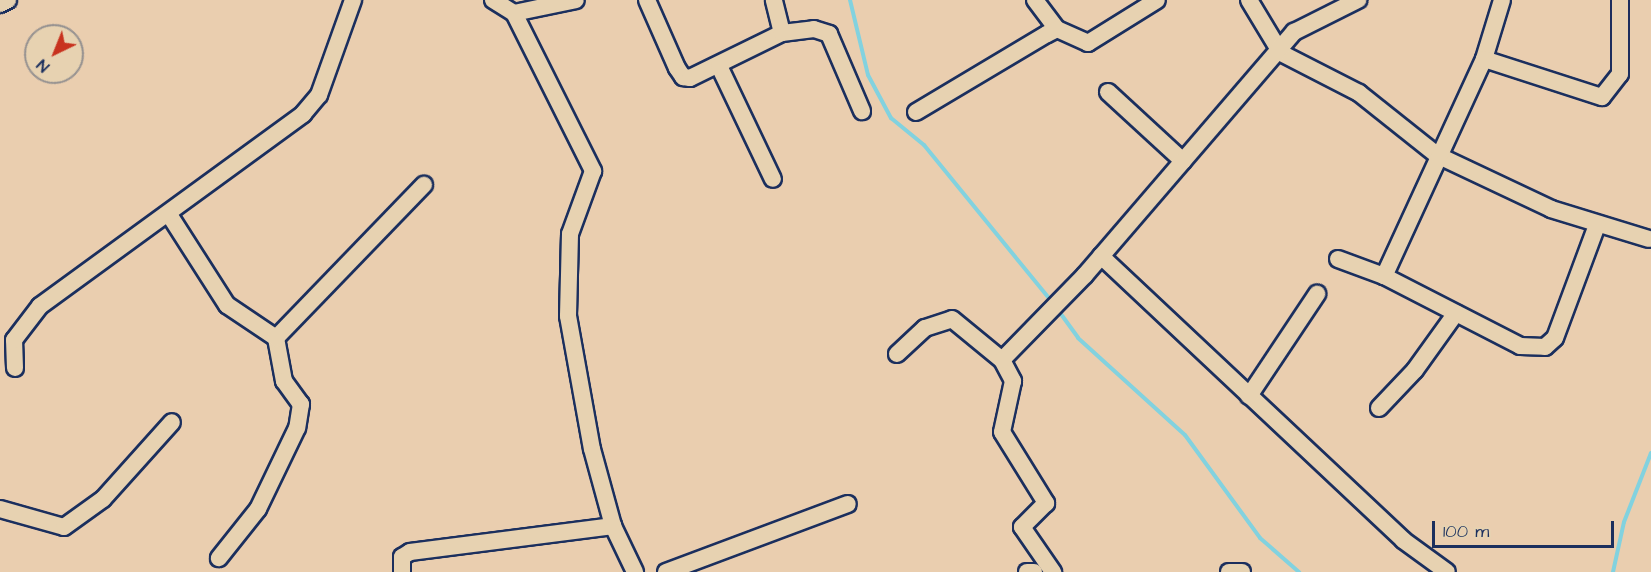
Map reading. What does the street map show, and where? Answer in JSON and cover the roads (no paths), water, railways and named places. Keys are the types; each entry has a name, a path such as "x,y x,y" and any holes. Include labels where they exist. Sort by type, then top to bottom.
{"street":[{"path":"0,4 8,0"},
{"path":"15,368 14,340 40,306 85,270 170,216 283,130 319,94 353,0"},
{"path":"493,0 514,14 593,171 570,234 568,316 589,437 613,526 635,572"},
{"path":"514,14 576,0"},
{"path":"647,0 683,77 719,66 782,33 814,29 829,34 862,111"},
{"path":"774,0 782,33"},
{"path":"1035,0 1057,30 1088,43 1157,0"},
{"path":"1249,0 1281,53 1359,93 1437,155 1597,225 1649,239"},
{"path":"1002,360 1101,256 1281,53 1294,32 1358,0"},
{"path":"1384,276 1437,155 1484,59 1502,0"},
{"path":"1484,59 1602,97 1613,89 1620,74 1620,0"},
{"path":"916,112 1057,30"},
{"path":"719,66 772,179"},
{"path":"1108,92 1183,161"},
{"path":"276,338 424,185"},
{"path":"170,216 227,305 276,338 284,381 301,404 297,428 258,509 219,558"},
{"path":"1338,259 1384,276 1521,346 1545,346 1555,338 1597,225"},
{"path":"1101,256 1403,540 1447,572"},
{"path":"1250,396 1317,294"},
{"path":"1379,408 1415,370 1456,313"},
{"path":"897,354 925,328 952,319 1002,360 1012,381 1002,432 1046,503 1022,527 1053,572"},
{"path":"0,510 64,527 103,499 172,422"},
{"path":"666,572 848,504"},
{"path":"402,572 402,557 410,552 613,526"},
{"path":"1027,572 1034,572"},
{"path":"1229,572 1242,572"}],"waterway":[{"path":"850,0 868,75 891,118 924,145 1052,302"},
{"path":"1058,310 1078,338 1185,435 1260,538 1299,572"},
{"path":"1613,572 1624,522 1651,453"}]}
